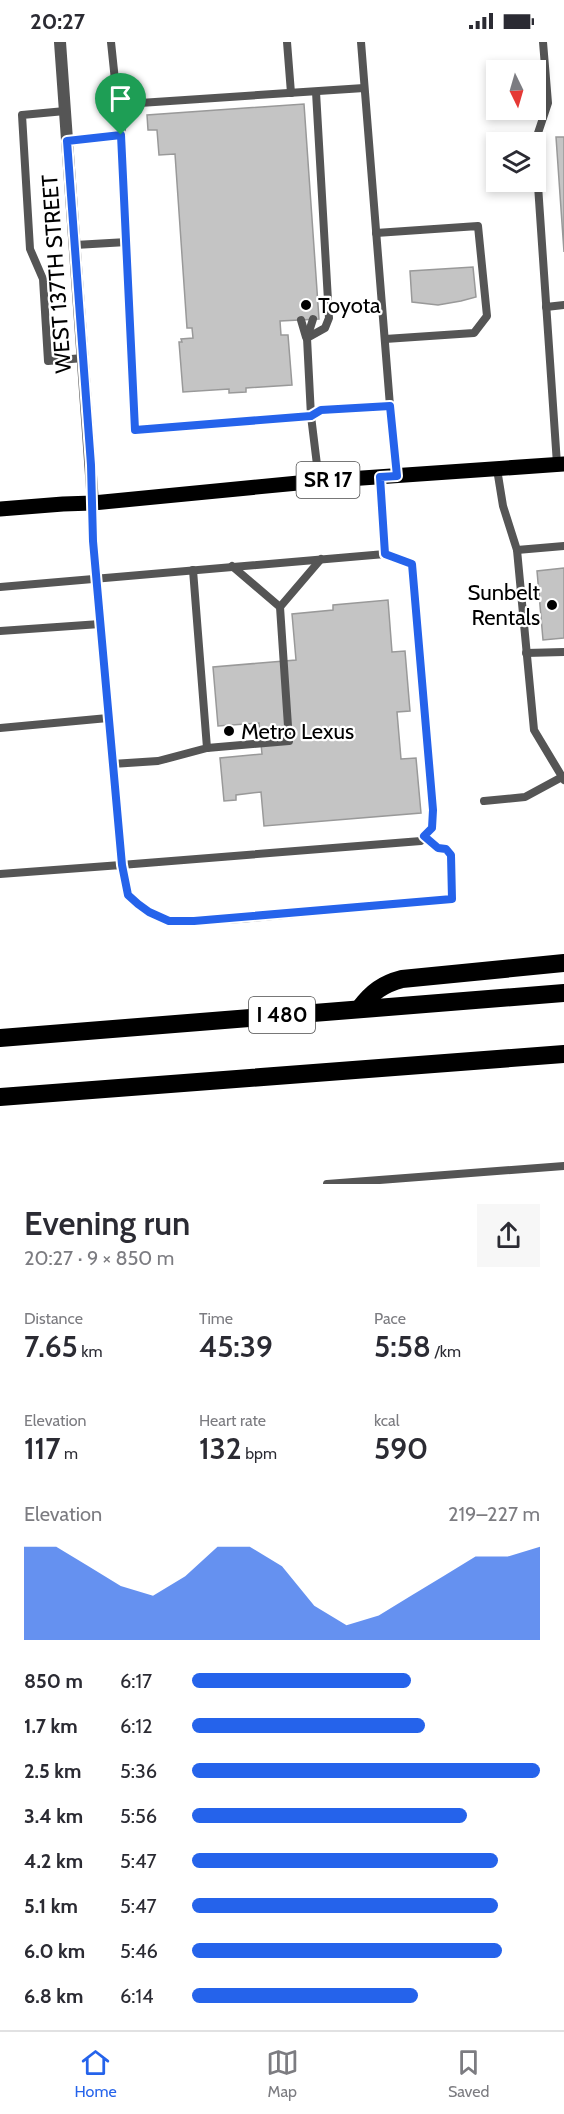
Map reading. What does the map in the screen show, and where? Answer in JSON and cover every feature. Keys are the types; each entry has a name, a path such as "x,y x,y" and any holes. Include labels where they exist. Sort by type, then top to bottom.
{"highway":[{"path":"360,1008 374,991 386,983 402,978 564,963"},
{"name":"I 480","path":"0,1038 564,993"},
{"path":"0,1097 564,1054"},
{"path":"0,1103 75,1091"}],"main road":[{"name":"SR 17","path":"0,509 93,503 320,481 561,464"}],"street":[{"name":"WEST 137TH STREET","path":"60,42 93,503"}],"lane":[{"path":"111,42 116,90 125,104 121,135 135,430 311,416 321,410 390,406"},
{"path":"287,42 291,93"},
{"path":"361,42 397,476"},
{"path":"538,132 548,103 543,42"},
{"path":"125,104 364,88"},
{"path":"307,338 325,328 329,318 316,92"},
{"path":"65,111 22,115 30,249 43,279 48,361 83,358"},
{"path":"67,141 121,135"},
{"path":"538,192 546,307 561,464"},
{"path":"376,233 478,226 487,315 474,333 385,339"},
{"path":"75,245 126,242"},
{"path":"546,307 564,305"},
{"path":"307,338 313,319"},
{"path":"301,320 307,338 311,416 320,481"},
{"path":"484,801 525,797 563,779 534,730 517,550 503,506 497,469"},
{"path":"380,477 385,554"},
{"path":"93,503 93,541 112,764 122,865 128,895 149,912 169,921 240,919 452,899 451,855 446,849 438,848 424,836"},
{"path":"517,550 564,546"},
{"path":"0,586 385,554 412,564 433,810 432,828 421,841 0,874"},
{"path":"112,764 158,761 207,748 289,741 280,607 321,559"},
{"path":"232,566 280,607"},
{"path":"193,570 207,748"},
{"path":"0,631 100,624"},
{"path":"526,652 564,652"},
{"path":"0,728 108,717"},
{"path":"327,1184 564,1166"}],"building":[{"path":"304,104 319,319 280,321 281,335 288,335 292,385 246,388 246,392 229,393 229,389 183,392 179,342 182,342 181,339 193,338 192,328 187,328 175,154 159,155 157,130 148,130 147,115"},
{"path":"556,137 564,137 564,252"},
{"path":"473,267 476,297 438,305 412,302 410,271"},
{"name":"Sunbelt Rentals","path":"564,568 564,638 543,640 537,571"},
{"path":"388,600 392,652 405,651 410,711 397,712 401,759 416,758 421,813 264,826 261,792 236,795 236,800 224,801 220,758 262,754 259,723 218,726 213,667 296,660 292,614 333,610 333,605"}],"place":[{"name":"Toyota","path":"306,305"},
{"name":"Sunbelt Rentals","path":"552,605"},
{"name":"Metro Lexus","path":"229,731"}],"route":[{"path":"121,135 135,430 311,416 321,410 390,406 397,476 380,477 385,554 412,564 433,810 432,828 424,836 438,848 446,849 451,855 452,899 240,919 169,921 149,912 128,895 122,865 112,764 93,541 91,465 67,141 121,135"}]}
